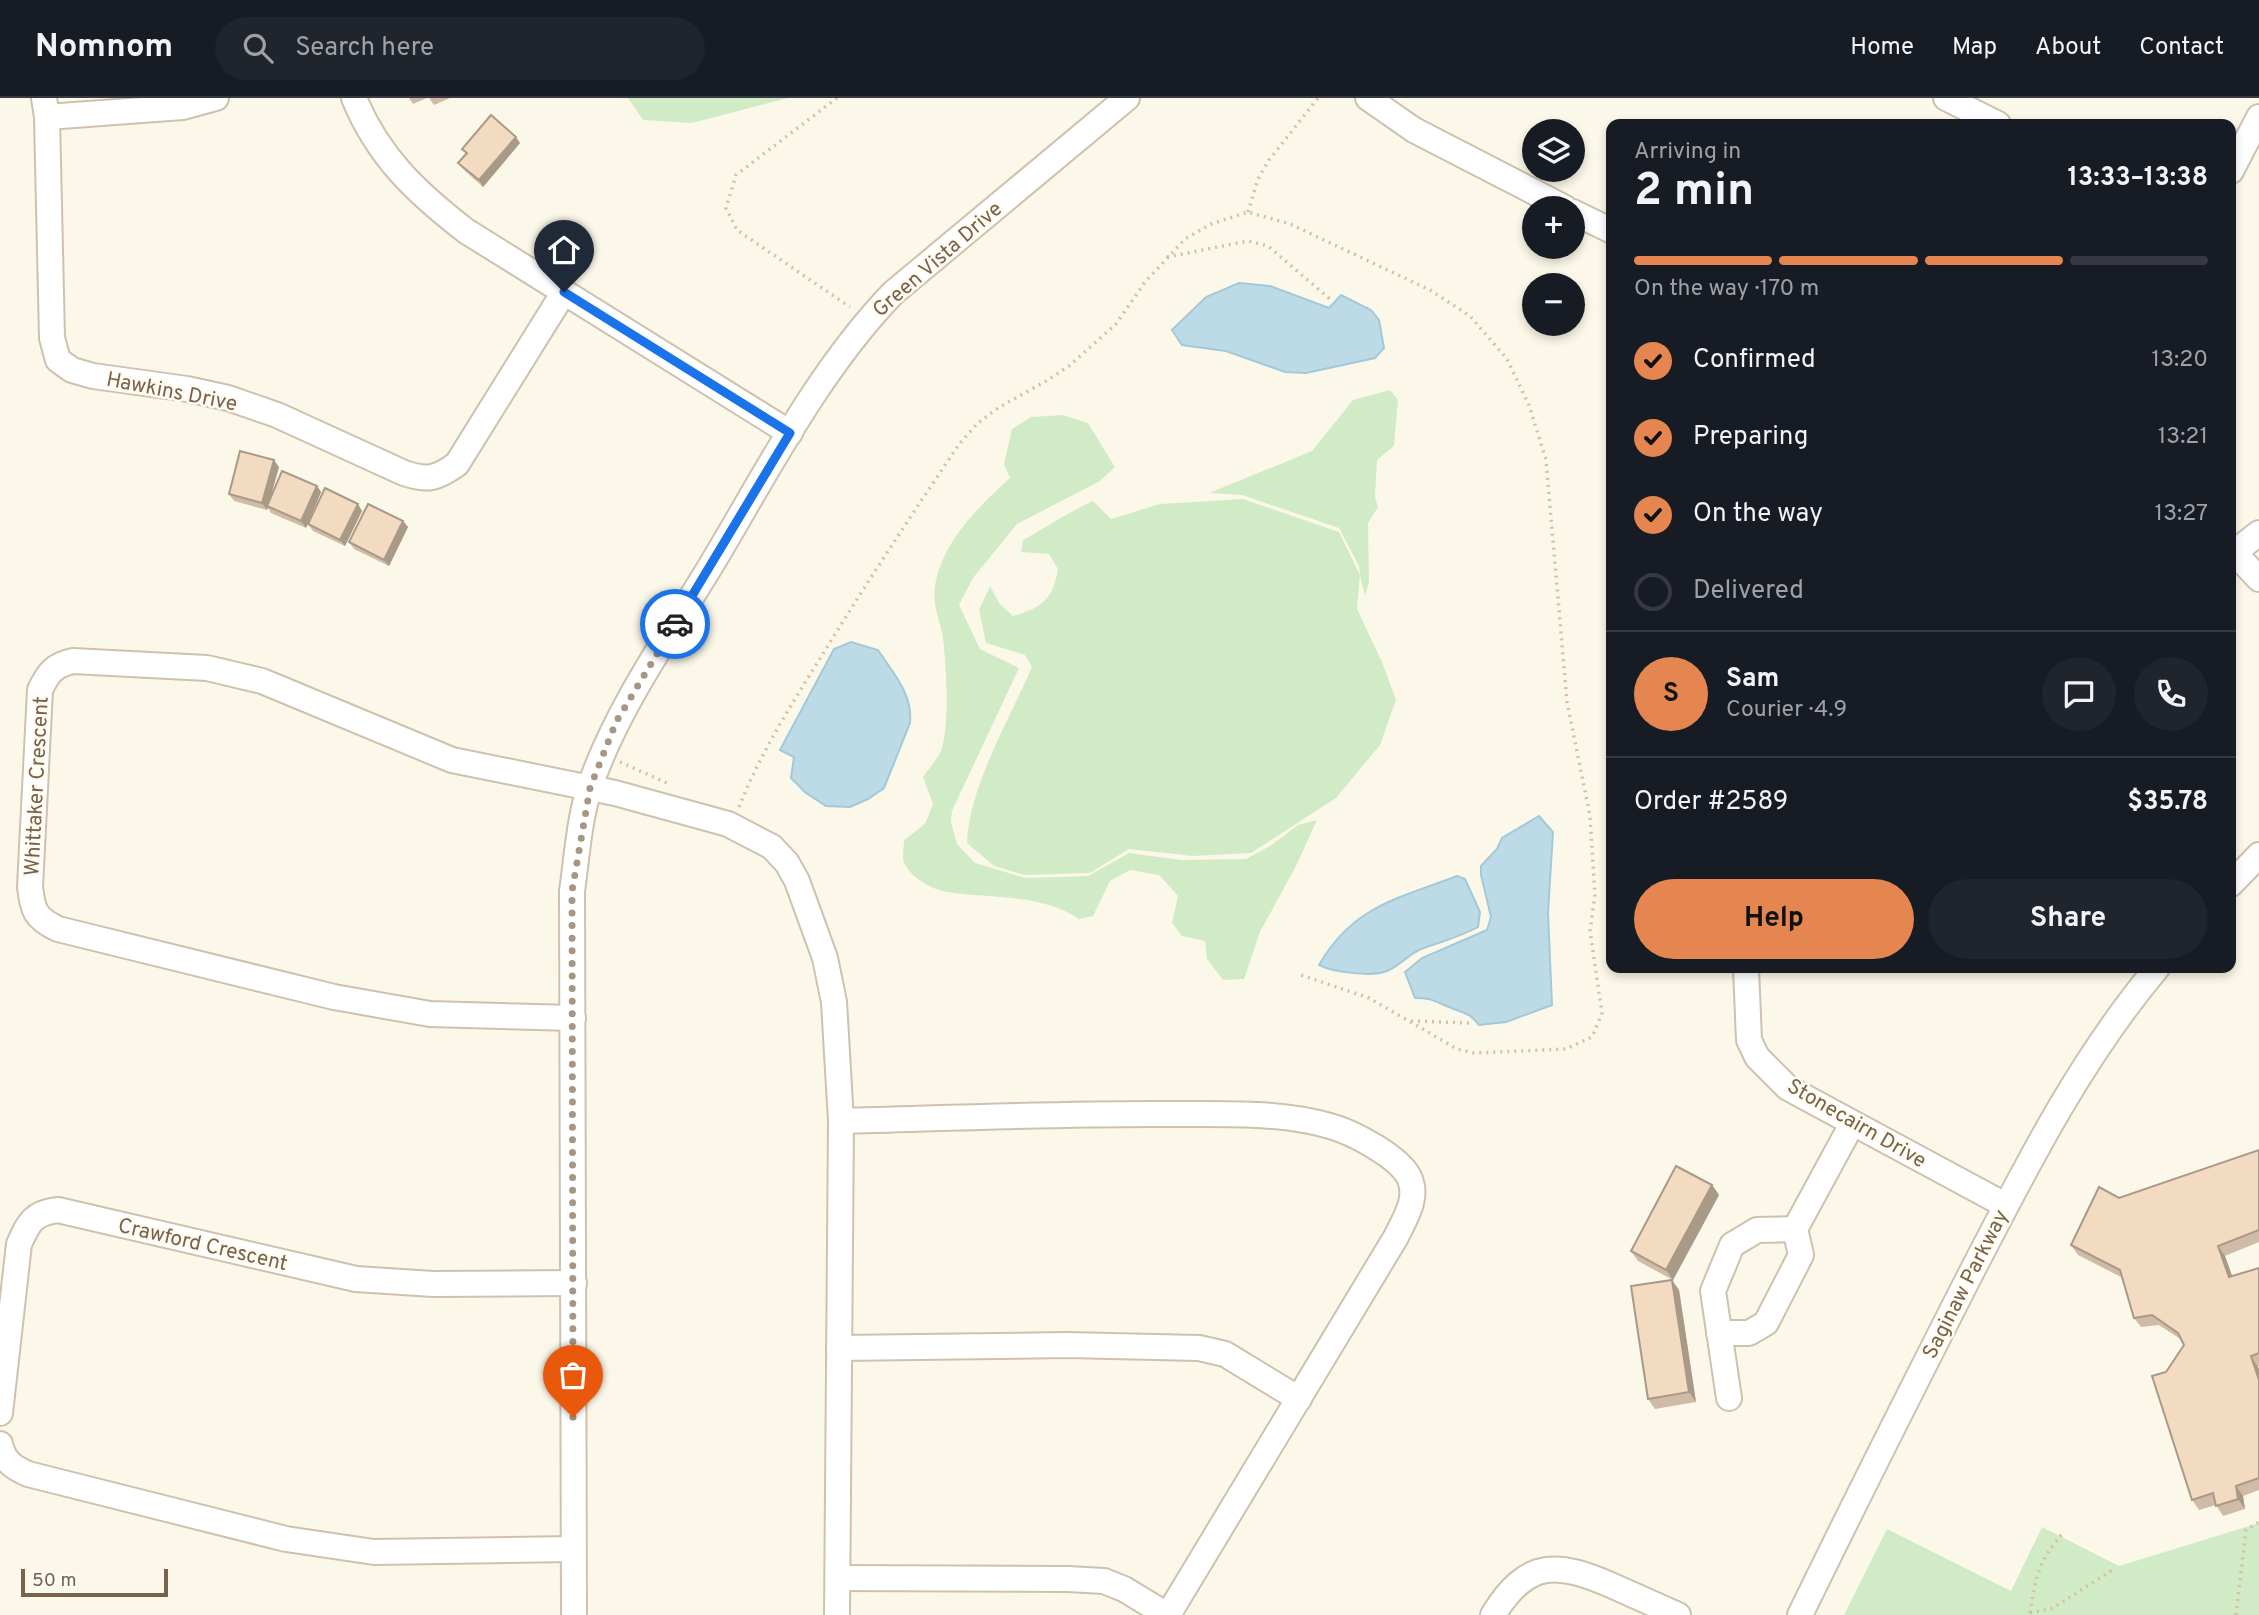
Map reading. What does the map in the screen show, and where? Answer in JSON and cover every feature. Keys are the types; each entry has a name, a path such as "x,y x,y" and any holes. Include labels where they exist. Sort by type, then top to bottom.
{"street":[{"path":"46,108 183,107 216,98"},
{"path":"354,98 386,156 423,197 466,231 790,433"},
{"name":"Green Vista Drive","path":"574,1615 572,891 590,788 616,722 790,433 829,371 868,320 893,293 1127,98"},
{"path":"1947,98 1988,119"},
{"path":"1377,101 1414,130 1542,196"},
{"name":"Hawkins Drive","path":"46,108 52,338 58,360 72,370 93,376 187,389 228,398 277,415 422,479 440,476 457,464 564,292"},
{"path":"2236,161 2259,117"},
{"path":"1585,218 1606,229"},
{"path":"2236,549 2259,533"},
{"path":"2236,554 2259,579"},
{"name":"Whittaker Crescent","path":"573,1018 430,1014 334,997 58,929 41,921 32,905 30,887 40,690 48,674 59,664 73,661 207,668 262,681 452,760 590,788"},
{"path":"590,788 728,824 772,847 787,863 797,881 825,958 834,1002 841,1121 837,1615"},
{"path":"2236,879 2259,856"},
{"name":"Stonecairn Drive","path":"1746,973 1749,1040 1757,1057 1788,1088 2006,1205"},
{"name":"Saginaw Parkway","path":"1800,1615 1893,1424 2048,1126 2112,1026 2153,973"},
{"path":"838,1578 1055,1578 1104,1581 1124,1589 1167,1615 1396,1237 1411,1207 1412,1190 1408,1176 1398,1163 1378,1149 1331,1126 1243,1115 1133,1114 841,1121"},
{"path":"1719,1334 1749,1333 1766,1324 1801,1255 1795,1229 1852,1124"},
{"name":"Crawford Crescent","path":"0,1413 19,1244 28,1223 42,1212 58,1210 356,1279 433,1284 574,1283"},
{"path":"1729,1398 1713,1291 1732,1245 1757,1230 1795,1229"},
{"path":"839,1348 1067,1345 1199,1348 1225,1354 1299,1399"},
{"path":"0,1444 3,1455 13,1468 28,1474 286,1539 374,1552 572,1549"},
{"path":"1493,1615 1512,1589 1529,1575 1547,1569 1565,1569 1587,1575 1678,1615"}],"path":[{"path":"837,98 737,175 726,208 737,230 868,320"},
{"path":"1248,212 1258,179 1269,160 1318,98"},
{"path":"739,808 753,774 802,688 960,443 978,423 1069,366 1116,324 1165,257 1185,239 1211,224 1248,212 1302,230 1430,290 1470,316 1507,359 1529,405 1546,460 1567,702 1590,816 1595,895 1590,931 1602,1013 1592,1037 1566,1049 1474,1053 1457,1049 1369,998 1301,975"},
{"path":"1165,257 1248,241 1268,246 1331,300"},
{"path":"1409,1021 1470,1023"},
{"path":"2236,1615 2246,1530 2259,1522"},
{"path":"2065,1531 2046,1552 2035,1580 2029,1614 2053,1608 2114,1569"}],"green space":[{"path":"628,98 788,98 692,123 643,120"},
{"path":"1390,390 1398,400 1394,446 1377,460 1375,497 1378,507 1368,523 1369,583 1365,596 1359,566 1339,528 1242,495 1209,493 1312,451 1353,400"},
{"path":"1063,415 1088,423 1115,467 1100,481 1017,524 973,578 959,605 980,649 1019,668 952,811 951,822 957,844 975,863 1026,878 1088,876 1129,853 1181,860 1246,859 1270,846 1298,825 1317,820 1296,866 1260,932 1244,979 1223,980 1207,959 1205,941 1182,936 1172,923 1178,896 1159,875 1130,870 1110,881 1093,916 1079,919 1064,911 1032,901 941,891 916,878 904,862 904,840 925,824 933,804 923,777 939,755 945,731 947,698 944,649 935,600 939,570 963,526 1010,478 1004,464 1012,429 1031,417"},
{"path":"1243,499 1339,532 1360,575 1357,609 1382,662 1396,700 1380,745 1336,798 1251,853 1193,856 1129,849 1090,873 1024,875 994,866 967,843 969,822 982,777 1032,667 1025,655 986,643 979,610 990,586 999,603 1013,616 1032,610 1049,595 1058,569 1049,554 1021,552 1023,540 1093,501 1111,519 1160,504"},
{"path":"2259,1523 2259,1615 1844,1615 1887,1529 2011,1591 2042,1527 2119,1566"}],"water":[{"path":"1239,283 1270,286 1329,308 1341,295 1371,310 1379,320 1384,348 1375,358 1306,373 1285,372 1226,351 1182,345 1172,330 1206,297"},
{"path":"851,642 878,650 905,693 910,723 884,788 850,807 826,806 806,793 791,778 794,757 780,750 834,649"},
{"path":"1539,816 1553,832 1548,913 1552,1005 1506,1022 1479,1025 1465,1013 1433,1000 1415,998 1405,972 1422,958 1487,930 1491,917 1481,866 1497,849 1502,838"},
{"path":"1457,876 1465,879 1480,912 1478,927 1421,949 1393,968 1374,974 1334,970 1319,965 1346,929 1362,917 1396,899"}],"building":[{"path":"491,115 516,137 479,180 458,163 467,153 462,149"},
{"path":"240,451 274,460 262,503 229,494"},
{"path":"282,471 317,486 301,521 267,506"},
{"path":"325,488 358,504 340,540 308,524"},
{"path":"368,504 403,521 384,560 349,542"},
{"path":"2259,1150 2259,1230 2218,1246 2229,1277 2259,1268 2259,1353 2251,1356 2259,1380 2259,1478 2236,1486 2238,1499 2216,1506 2213,1493 2192,1500 2152,1376 2166,1372 2184,1345 2178,1333 2152,1315 2134,1318 2120,1270 2071,1245 2099,1187 2119,1198"},
{"path":"1676,1166 1712,1185 1666,1270 1631,1251"},
{"path":"1672,1280 1689,1392 1648,1399 1631,1286"}],"way so far":[{"path":"573,1417 572,891 590,788 616,722 675,624"}],"route":[{"path":"564,292 790,433 675,624"}]}
